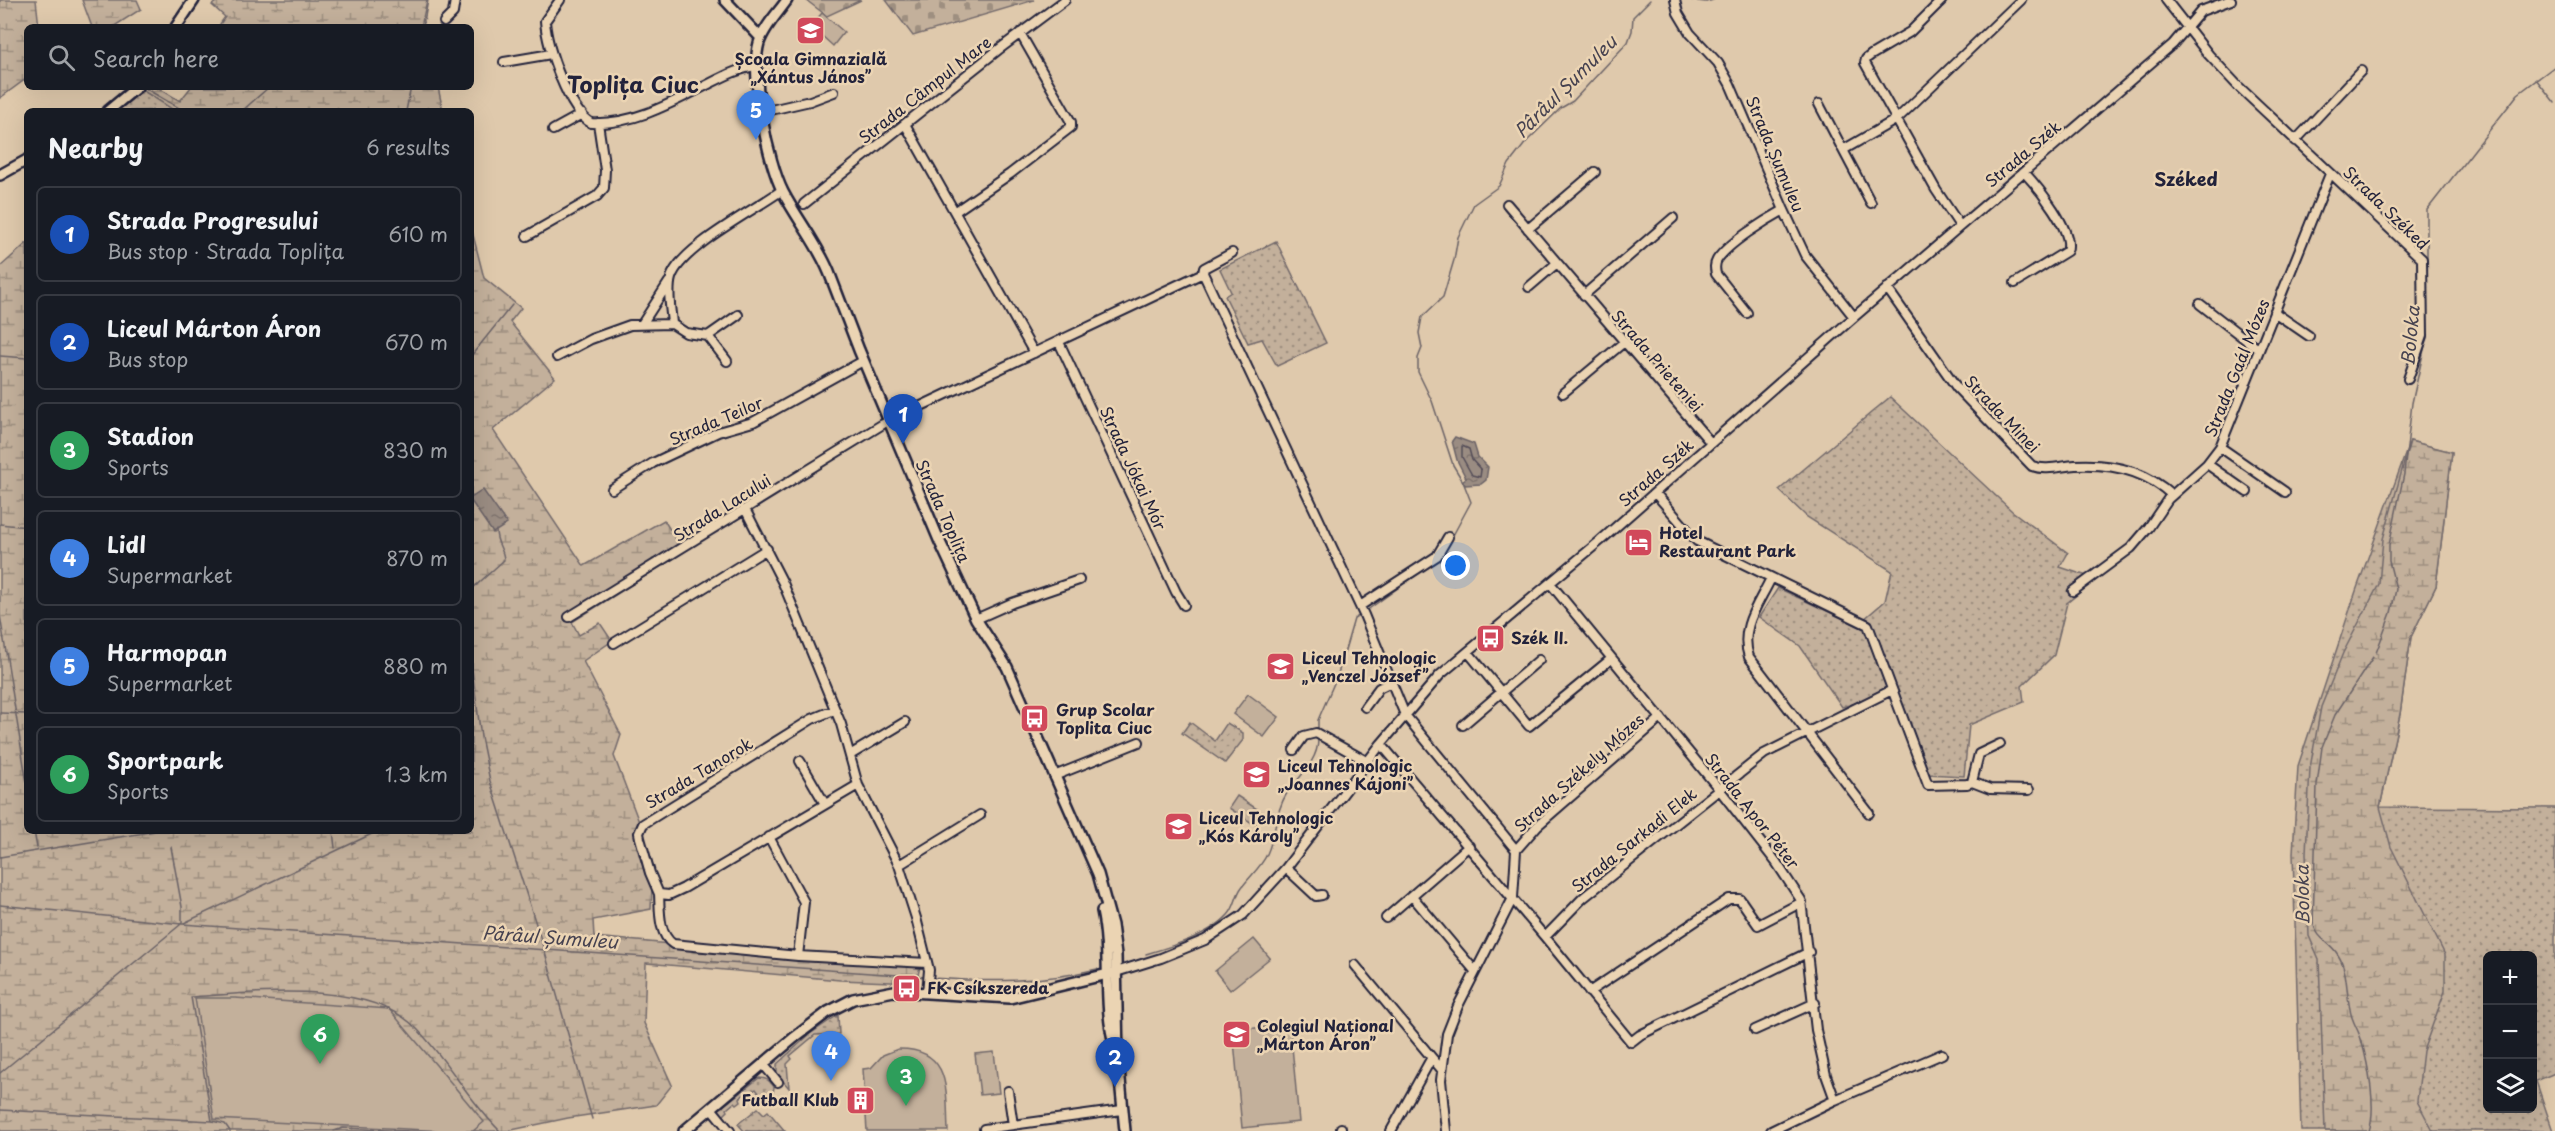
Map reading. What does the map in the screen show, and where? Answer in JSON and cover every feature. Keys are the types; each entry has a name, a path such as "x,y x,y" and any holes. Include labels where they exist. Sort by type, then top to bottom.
{"main road":[{"path":"178,24 194,0"},
{"path":"725,0 761,38"},
{"name":"Strada Toplița","path":"787,0 761,38 757,66 768,145 782,190 824,261 863,361 931,522 976,619 1007,667 1098,874 1110,917 1116,956 1112,974 1125,1131"},
{"path":"111,108 132,90"},
{"path":"0,175 24,162"},
{"path":"684,1131 819,1019 848,1001 884,991 1010,998 1112,974"}],"street":[{"path":"444,22 453,13 455,0"},
{"path":"560,0 546,16 545,21 551,54 564,86 582,114 591,123 650,114 723,77 746,67 757,66"},
{"name":"Strada Câmpul Mare","path":"804,204 1065,0"},
{"path":"1943,0 1910,32 1866,58 1867,68 1936,190 1960,226"},
{"path":"1843,150 1897,119 2021,0"},
{"path":"2166,0 2187,29"},
{"name":"Strada Szék","path":"1112,974 1178,952 1222,931 1257,902 1286,868 1381,744 1433,682 1655,493 1887,288 2173,44 2201,11 2231,0"},
{"name":"Strada Șumuleu","path":"1675,1 1690,33 1724,72 1805,255 1854,317"},
{"name":"Strada Széked","path":"2187,29 2223,70 2295,141 2422,259 2424,292 2422,336 2408,379"},
{"path":"956,211 1010,174 1071,127 1071,122 1020,33"},
{"path":"504,62 551,54"},
{"path":"2295,141 2361,71"},
{"path":"762,112 810,101 834,92"},
{"path":"1819,104 1871,203"},
{"path":"553,130 582,114"},
{"path":"528,236 597,196 604,188 605,176 598,123"},
{"path":"905,124 1034,353"},
{"path":"1528,229 1595,172"},
{"path":"2015,284 2067,251 2069,246 2066,234 2043,192 2024,172"},
{"name":"Strada Gaál Mózes","path":"2073,591 2131,548 2172,495 2207,464 2220,447 2330,174"},
{"path":"642,324 678,267 696,248 782,190"},
{"name":"Strada Prieteniei","path":"1507,204 1711,444"},
{"path":"1747,313 1716,274 1715,266 1732,246 1784,210"},
{"path":"1584,295 1673,218"},
{"name":"Strada Lacului","path":"569,617 889,421 1203,273 1204,268 1232,253"},
{"path":"1529,287 1557,263"},
{"path":"1203,273 1361,610 1405,715 1516,850 1513,898 1452,1019 1445,1043 1442,1070 1446,1131"},
{"path":"670,280 672,324"},
{"name":"Strada Minei","path":"1887,288 1957,388 2032,466 2047,468 2089,465 2128,470 2148,477 2172,495"},
{"path":"2200,304 2258,348"},
{"path":"2274,312 2309,336"},
{"path":"557,357 622,327 672,324 686,333 708,336 738,315"},
{"path":"708,336 727,361"},
{"name":"Strada Jókai Mór","path":"1059,342 1184,605"},
{"path":"1563,393 1623,343"},
{"name":"Strada Teilor","path":"612,489 653,463 718,432 753,422 863,361"},
{"path":"2220,447 2285,492"},
{"path":"2207,464 2247,492"},
{"path":"1655,493 1697,541 1868,625 1915,756 1928,785 1972,782 1990,789 2029,790"},
{"path":"745,509 767,549 841,724 858,784 899,865 927,963 927,993"},
{"path":"1361,610 1437,556 1448,537"},
{"path":"614,643 767,549"},
{"path":"1771,578 1745,633 1745,646 1755,667 1869,813"},
{"path":"976,619 1012,603 1079,580"},
{"name":"Strada Apor Péter","path":"1550,583 1719,789 1776,862 1802,902 1815,1003 1816,1030 1835,1100"},
{"path":"1468,652 1529,726 1611,659"},
{"path":"1463,725 1539,660"},
{"path":"1365,707 1379,688 1392,682"},
{"name":"Strada Sarkadi Elek","path":"1545,936 1583,898 1764,754 1892,690"},
{"name":"Strada Tanorok","path":"834,710 812,719 643,824 639,833 659,894 662,929 666,938 673,944 798,956 927,963"},
{"name":"Strada Székely Mózes","path":"1516,850 1537,826 1661,718"},
{"path":"850,755 905,722"},
{"path":"1294,750 1304,736 1316,734 1368,762"},
{"path":"1054,776 1139,742"},
{"path":"1381,744 1545,936 1631,1042 1640,1035 1710,999 1809,952"},
{"path":"1972,782 1979,754 2000,744"},
{"path":"800,761 825,804"},
{"path":"659,894 669,895 684,888 858,784"},
{"path":"899,865 980,815"},
{"path":"769,837 804,902 798,956"},
{"path":"1386,918 1469,846"},
{"path":"1286,868 1316,896 1322,895"},
{"path":"1412,896 1475,971"},
{"path":"1590,992 1729,899 1740,899 1758,925 1802,902"},
{"path":"1355,965 1442,1070"},
{"path":"1755,1030 1815,1003"},
{"path":"1771,1131 1835,1100 1942,1054"},
{"path":"1391,1131 1431,1059"},
{"path":"763,1064 778,1082"},
{"path":"1008,1091 1013,1125"},
{"path":"711,1108 730,1131"},
{"path":"984,1129 1122,1110"}],"green space":[{"path":"0,0 36,0 39,24 24,24 24,80 0,98"},
{"path":"82,0 137,0 141,9 118,24 91,24"},
{"path":"219,0 427,0 422,24 220,24 225,17 212,5"},
{"path":"806,0 861,0 827,16"},
{"path":"886,0 1034,0 913,36"},
{"path":"822,13 844,32 833,46 811,26"},
{"path":"142,90 173,108 120,108"},
{"path":"142,90 162,90 180,101 189,90 439,90 442,108 170,108"},
{"path":"474,239 484,278 521,308 510,322 555,378 493,430 584,566 664,520 684,552 572,622 579,635 600,623 612,641 583,661 621,735 614,756 653,865 651,909 593,920 594,937 920,967 916,983 840,980 646,963 644,1023 672,1085 656,1105 568,1118 507,1131 0,1131 0,267 24,246 24,834 474,834"},
{"path":"1276,241 1326,343 1277,366 1262,339 1248,343 1225,296 1231,292 1220,269"},
{"path":"1890,397 2012,511 2068,553 2060,567 2096,579 2067,603 2054,655 2022,686 2024,702 1969,725 1964,776 1927,774 1896,692 1842,707 1800,646 1759,617 1778,588 1857,625 1885,601 1892,571 1807,517 1779,490"},
{"path":"2410,441 2452,452 2436,586 2411,637 2400,714 2380,807 2555,808 2555,1073 2537,1081 2537,951 2483,951 2483,1113 2537,1113 2537,1084 2553,1131 2301,1131 2293,853 2298,766 2356,591"},
{"path":"2410,441 2452,452 2436,586 2411,637 2400,714 2380,807 2391,847 2445,955 2445,991 2423,1051 2417,1101 2433,1131 2325,1131 2319,959 2309,936 2306,853 2310,768 2321,707 2343,653 2379,584 2383,539"},
{"path":"1248,694 1279,717 1264,737 1233,714"},
{"path":"1190,722 1215,741 1227,723 1243,733 1243,740 1225,763 1182,733"},
{"path":"1237,796 1263,813 1255,825 1229,808"},
{"path":"1254,939 1270,958 1230,990 1215,971"},
{"path":"195,998 235,998 389,1009 484,1122 473,1131 445,1131 214,1119"},
{"path":"838,1015 839,1034 815,1035 790,1056 792,1059 787,1064 789,1088 777,1074 777,1064 810,1034"},
{"path":"1290,1025 1299,1122 1242,1128 1233,1030"},
{"path":"898,1049 916,1051 928,1056 937,1064 946,1088 948,1131 867,1131 863,1069 871,1068 883,1055"},
{"path":"994,1052 999,1093 980,1095 975,1054"},
{"path":"759,1078 771,1083 774,1087 773,1093 763,1102 756,1089 750,1093 748,1091 740,1098 741,1101 737,1104 735,1102 727,1109 728,1111 723,1116 726,1123 718,1110"},
{"path":"758,1108 764,1114 768,1111 785,1131 744,1131 738,1124"}],"water":[{"path":"1455,437 1474,444 1478,457 1488,467 1486,480 1481,484 1465,485 1462,481 1466,478 1457,460 1452,441"},
{"path":"483,490 507,524 493,533 474,505 474,496"}],"waterway":[{"path":"424,24 428,0"},
{"name":"Pârâul Șumuleu","path":"1462,480 1453,465 1432,401 1418,372 1418,358 1422,348 1419,333 1422,317 1443,297 1458,237 1474,204 1499,186 1509,164 1527,141 1561,108 1573,101 1628,42 1633,17 1650,0"},
{"name":"Pârâul Șumuleu","path":"1689,0 1706,2 1713,0"},
{"name":"Boloka","path":"2376,653 2391,613 2396,589 2389,561 2389,545 2404,474 2412,403 2427,336 2427,210 2518,94 2555,66"},
{"path":"2536,79 2555,103"},
{"path":"148,90 179,108"},
{"path":"245,108 266,90"},
{"path":"407,108 410,90"},
{"path":"474,352 512,305"},
{"path":"0,356 24,358"},
{"name":"Pârâul Șumuleu","path":"1451,539 1471,502 1464,484"},
{"path":"0,524 24,527"},
{"path":"474,587 504,560 496,530"},
{"name":"Pârâul Șumuleu","path":"1366,611 1437,560"},
{"name":"Pârâul Șumuleu","path":"1318,731 1318,720 1338,674 1354,619 1362,614"},
{"path":"0,615 24,765"},
{"name":"Boloka","path":"2369,1131 2372,1110 2369,1073 2361,1039 2351,1013 2344,967 2335,950 2318,934 2313,923 2317,785 2322,747 2335,715 2373,657"},
{"path":"474,684 490,781 544,949 592,1119"},
{"path":"0,713 24,714"},
{"name":"Pârâul Șumuleu","path":"1146,954 1178,944 1211,929 1231,912 1240,890 1265,858 1283,800 1312,761 1318,738"},
{"path":"35,834 37,848"},
{"path":"0,857 138,834"},
{"path":"333,834 335,848"},
{"path":"184,923 372,834"},
{"path":"171,847 182,907 182,923"},
{"name":"Pârâul Șumuleu","path":"0,905 182,924 926,977"},
{"path":"0,1073 180,925"},
{"name":"Pârâul Șumuleu","path":"931,978 1035,979 1097,969"},
{"path":"212,1121 191,997 246,993 310,993 370,1002 395,1012 427,1040 488,1119 500,1131"},
{"path":"0,1110 212,1121 225,1124 230,1131"},
{"path":"334,1131 343,1128 407,1131"}],"place":[{"name":"Școala Gimnazială „Xántus János”","path":"811,31"},
{"name":"Harmopan","path":"756,140"},
{"name":"Strada Progresului","path":"903,444"},
{"name":"Hotel Restaurant Park","path":"1638,542"},
{"name":"Szék II.","path":"1490,638"},
{"name":"Liceul Tehnologic „Venczel József”","path":"1281,667"},
{"name":"Grup Scolar Toplita Ciuc","path":"1035,719"},
{"name":"Liceul Tehnologic „Joannes Kájoni”","path":"1257,775"},
{"name":"Liceul Tehnologic „Kós Károly”","path":"1178,827"},
{"name":"FK Csíkszereda","path":"906,988"},
{"name":"Colegiul Național „Márton Áron”","path":"1236,1035"},
{"name":"Sportpark","path":"320,1064"},
{"name":"Lidl","path":"831,1081"},
{"name":"Liceul Márton Áron","path":"1115,1087"},
{"name":"Futball Klub","path":"860,1100"},
{"name":"Stadion","path":"906,1106"}],"district":[{"name":"Toplița Ciuc","path":"633,85"},
{"name":"Széked","path":"2186,180"}]}
